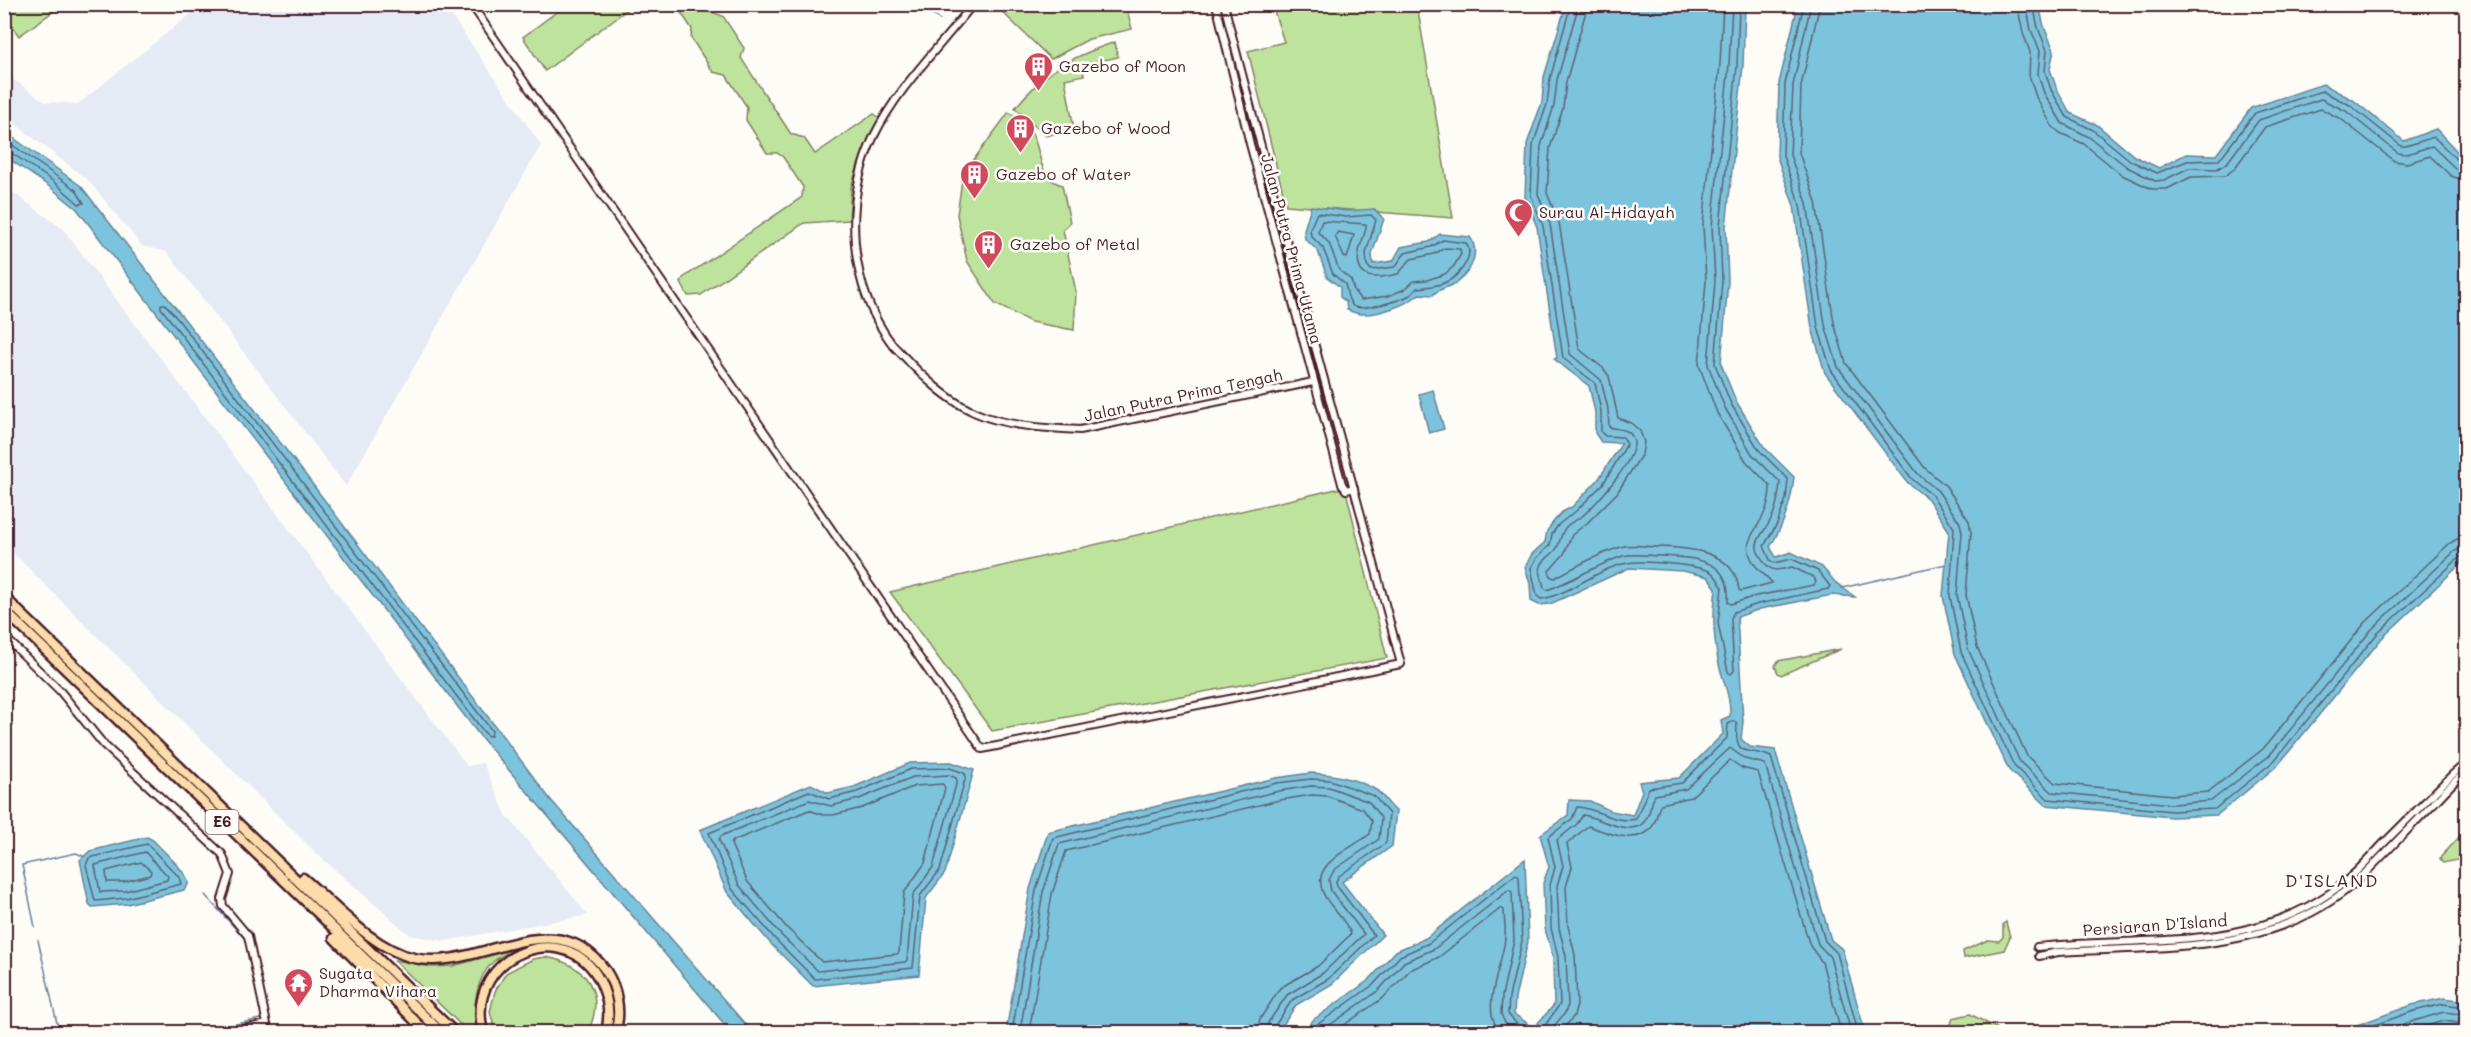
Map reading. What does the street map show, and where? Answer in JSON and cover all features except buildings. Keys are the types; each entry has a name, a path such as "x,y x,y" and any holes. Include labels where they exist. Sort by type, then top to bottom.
{"highway":[{"name":"E6","path":"4,597 454,1032"},
{"name":"E6","path":"4,610 441,1032"},
{"path":"235,819 379,943 398,953 414,958 446,960 530,939 544,938 559,939 582,948 602,965 615,989 618,1015 615,1032"},
{"path":"226,826 426,1032"},
{"path":"483,1032 480,1008 487,984 495,971 514,955 526,950 547,947 567,952 587,964 595,972 608,1003 606,1032"}],"street":[{"name":"Jalan Putra Prima Utama","path":"471,4 982,749 1401,664 1275,207 1224,4"},
{"name":"Jalan Putra Prima Tengah","path":"973,4 885,115 874,137 858,183 855,206 855,247 860,271 867,295 892,344 927,381 976,413 1003,422 1046,428 1080,430 1313,382"},
{"name":"Jalan Putra Prima Utama","path":"1216,4 1250,144 1313,382 1343,487 1347,490 1354,488"},
{"path":"4,636 60,691 104,745 222,854 230,873 222,899 223,906 248,936 267,1024 227,1032"},
{"name":"Persiaran D'Island","path":"2037,947 2225,935 2256,928 2289,916 2331,892 2355,873 2466,763"},
{"name":"Persiaran D'Island","path":"2039,956 2058,952 2226,941 2258,935 2292,923 2335,899 2359,879 2466,772"}],"shaded area":[{"path":"202,5 444,5 541,145 346,486 167,252 142,246 88,180 5,116 5,85 10,77 45,102 78,104"},
{"path":"4,186 63,229 467,766 483,763 506,815 588,915 444,941 410,935 316,853 5,545"}],"green space":[{"path":"5,4 62,5 19,36 5,17"},
{"path":"566,5 633,5 545,71 523,37"},
{"path":"676,5 702,5 706,10 723,16 744,48 741,58 791,134 804,138 815,154 874,114 880,118 862,154 851,187 849,220 804,223 701,295 688,296 681,283 683,278 802,197 803,187 783,157 777,153 767,153 746,120 747,107 726,75 713,72 691,38 692,29"},
{"path":"995,5 1131,5 1126,6 1132,29 1089,39 1051,59"},
{"path":"1272,5 1417,5 1453,218 1286,205 1248,51 1284,42"},
{"path":"1115,42 1118,57 1082,65 1084,75 1065,79 1074,129 1046,136 1015,108 1037,84 1059,67"},
{"path":"1009,112 1028,127 1044,170 1054,181 1062,185 1070,222 1063,230 1076,292 1074,330 1031,322 995,304 967,261 957,215 962,180 975,158"},
{"path":"1345,487 1387,658 992,731 890,592"},
{"path":"1841,649 1781,675 1775,666 1778,661"},
{"path":"2463,833 2466,833 2466,858 2443,863 2440,858"},
{"path":"2006,922 2010,937 2004,950 1964,958 1963,951 1988,940 1999,941 2003,937 2003,924"},
{"path":"515,949 494,961 479,985 475,1014 479,1032 468,1032 394,960 432,967 453,966"},
{"path":"545,957 572,966 589,982 595,1005 588,1032 496,1032 490,1012 495,991 506,973 533,959"},
{"path":"1970,1014 1998,1029 1999,1032 1954,1032 1951,1024 1953,1018"}],"water":[{"path":"1566,5 1745,5 1743,66 1726,227 1728,281 1721,364 1736,401 1764,447 1794,477 1786,514 1770,547 1776,557 1791,552 1822,567 1835,582 1855,597 1832,595 1760,609 1737,617 1743,721 1741,739 1750,747 1775,750 1831,940 1842,949 1865,1032 1541,1032 1538,1023 1554,1005 1553,957 1545,929 1543,883 1549,867 1540,835 1568,815 1569,800 1590,801 1611,811 1633,815 1642,791 1639,782 1679,778 1723,734 1721,720 1730,716 1729,701 1715,641 1716,588 1708,577 1683,571 1629,568 1550,604 1539,605 1531,601 1530,584 1525,567 1532,554 1545,542 1547,531 1562,512 1572,507 1598,480 1622,443 1601,442 1595,433 1595,412 1589,386 1554,359 1557,358 1537,227 1525,197 1527,144 1542,102 1544,77"},
{"path":"1798,5 2039,5 2044,27 2054,50 2050,69 2056,87 2070,113 2097,125 2134,156 2159,168 2186,154 2216,155 2251,108 2323,84 2353,100 2404,141 2436,129 2466,161 2466,559 2382,638 2278,765 2217,815 2172,817 2046,805 2009,770 1955,654 1943,596 1949,531 1928,499 1908,483 1825,373 1812,328 1794,206 1777,157 1779,83"},
{"path":"5,132 81,186 307,477 550,799 752,1032 731,1032 480,736 77,209 5,156"},
{"path":"1311,206 1347,211 1374,209 1384,219 1372,254 1373,264 1393,261 1401,247 1429,242 1440,234 1470,237 1474,258 1462,278 1433,295 1419,294 1408,302 1383,311 1368,314 1355,313 1347,310 1346,302 1340,297 1340,287 1327,277 1318,251 1305,239 1304,230"},
{"path":"1433,390 1444,429 1429,433 1419,394"},
{"path":"951,762 974,770 945,873 926,898 919,975 813,986 771,944 727,892 700,830 811,784 828,793 854,787 910,763"},
{"path":"1311,773 1344,778 1369,786 1379,792 1396,811 1392,846 1342,882 1383,935 1332,984 1296,1005 1279,1031 1006,1032 1030,889 1048,832 1276,778"},
{"path":"147,837 153,840 187,878 188,883 184,890 127,904 92,907 89,904 80,860 90,851"},
{"path":"1525,859 1528,941 1515,998 1514,1014 1527,1023 1531,1032 1304,1032 1313,1020 1369,980 1396,951 1426,938"},
{"path":"2444,998 2466,1001 2466,1032 2338,1032 2412,1005"}],"waterway":[{"path":"917,4 940,20"},
{"path":"1842,588 1946,564"},
{"path":"35,927 22,865 76,853 83,856"},
{"path":"205,895 245,939"},
{"path":"38,940 59,1032"},
{"path":"208,1030 260,1019 262,1013"}],"place":[{"name":"Gazebo of Moon","path":"1038,92"},
{"name":"Gazebo of Wood","path":"1020,154"},
{"name":"Gazebo of Water","path":"975,200"},
{"name":"Surau Al-Hidayah","path":"1518,238"},
{"name":"Gazebo of Metal","path":"989,270"},
{"name":"Sugata Dharma Vihara","path":"298,1008"}],"district":[{"name":"D'ISLAND","path":"2332,881"}]}
